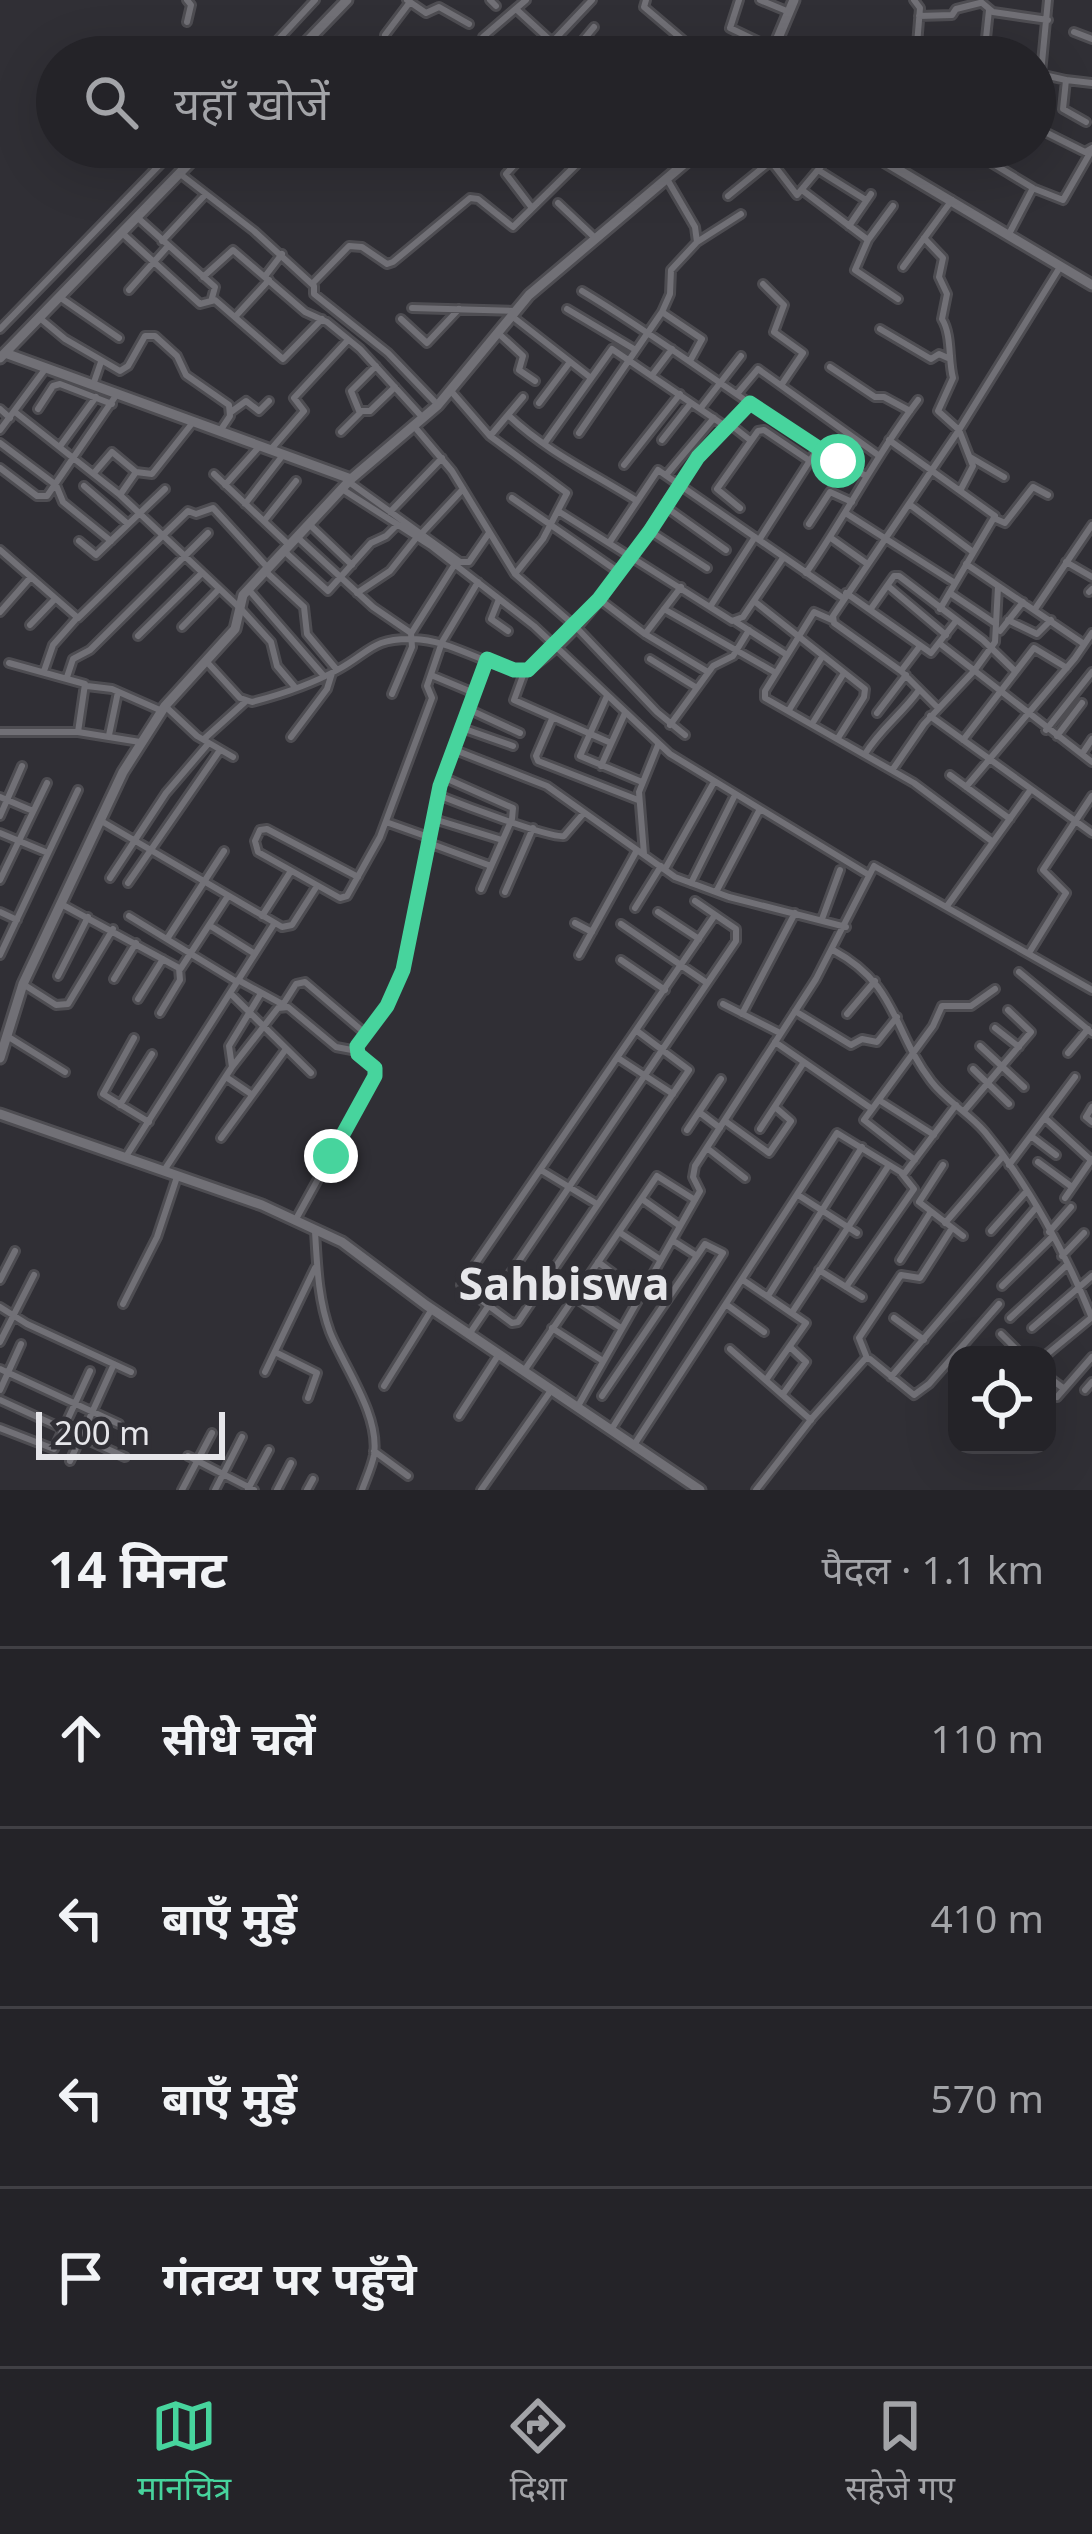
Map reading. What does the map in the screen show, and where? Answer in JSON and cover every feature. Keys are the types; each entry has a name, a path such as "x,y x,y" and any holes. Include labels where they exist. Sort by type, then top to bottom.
{"street":[{"path":"187,0 191,4 187,22"},
{"path":"282,36 315,0"},
{"path":"312,36 347,0"},
{"path":"450,13 458,0"},
{"path":"484,36 526,0"},
{"path":"558,36 592,0"},
{"path":"646,0 644,8 678,36"},
{"path":"740,0 730,28 743,36"},
{"path":"760,0 789,12"},
{"path":"779,36 794,0"},
{"path":"918,8 927,0"},
{"path":"1045,36 1048,0"},
{"path":"385,35 408,1 426,13 437,8 469,24"},
{"path":"918,8 952,15 956,9 981,1 989,10 1048,20"},
{"path":"516,9 545,36"},
{"path":"986,36 989,10"},
{"path":"586,36 594,27"},
{"path":"1074,32 1092,39"},
{"path":"1056,78 1092,83"},
{"path":"1066,80 1063,109 1086,122"},
{"path":"1000,168 1055,200 1063,200 1090,155 1056,138"},
{"path":"0,329 157,168"},
{"path":"114,399 93,385 2,355 184,168"},
{"path":"512,168 506,174 532,208"},
{"path":"312,284 349,246 362,247 387,264 394,262 470,198 478,199 511,227 573,168"},
{"path":"0,1058 7,1036 5,1018 140,742 163,708 235,629 248,589 347,484 451,392 513,314 594,237 681,168"},
{"path":"728,196 762,168"},
{"path":"776,168 795,195 818,170 869,197 849,226"},
{"path":"896,168 1092,285"},
{"path":"179,173 282,254 312,284 314,294 388,353 438,405"},
{"path":"667,179 695,227 697,242"},
{"path":"1007,237 1033,188"},
{"path":"802,190 868,240"},
{"path":"129,290 205,195"},
{"path":"903,267 952,200"},
{"path":"558,203 594,237"},
{"path":"893,206 868,240 855,270 898,299"},
{"path":"579,433 662,312 670,294 671,270 697,242 741,214"},
{"path":"121,232 200,304 212,298 216,289 136,217"},
{"path":"924,238 944,258 939,278 946,294 942,320 948,330 952,381 938,411 959,430 974,469 960,491"},
{"path":"203,277 232,250 376,366 418,421 515,574 575,626 685,736"},
{"path":"235,317 282,254"},
{"path":"832,620 1060,267"},
{"path":"763,284 784,305 774,332 803,352 782,385"},
{"path":"582,291 866,476"},
{"path":"58,296 119,338"},
{"path":"212,298 284,359 322,320"},
{"path":"412,308 513,314 591,377"},
{"path":"401,319 427,343 459,309"},
{"path":"567,309 634,350"},
{"path":"662,312 701,337 690,362"},
{"path":"38,316 101,362 124,370 145,336 152,334 177,356 186,375 229,405 231,412"},
{"path":"880,329 932,359 938,354 948,358"},
{"path":"498,333 523,356 519,370 535,381"},
{"path":"225,484 304,411 293,398 348,340"},
{"path":"653,374 672,349"},
{"path":"544,444 610,350 750,440"},
{"path":"700,409 741,356"},
{"path":"93,385 101,362"},
{"path":"539,403 570,362"},
{"path":"360,413 350,393 376,366"},
{"path":"830,367 875,397 910,411"},
{"path":"0,430 46,368"},
{"path":"737,394 755,369 878,455"},
{"path":"38,409 56,384 194,421 347,484 465,563 489,532"},
{"path":"341,432 395,387"},
{"path":"451,392 490,436 531,470 566,490 551,525 515,574"},
{"path":"624,465 680,394"},
{"path":"61,445 96,397"},
{"path":"490,436 523,397"},
{"path":"0,469 40,497 47,496 114,399"},
{"path":"806,573 878,455 918,400"},
{"path":"220,431 231,412 246,401 259,411 268,401"},
{"path":"662,440 691,403"},
{"path":"610,743 514,700 525,670 599,599 698,457 750,403"},
{"path":"0,409 61,445 241,609 271,641 277,666 294,686"},
{"path":"508,415 544,444 637,501"},
{"path":"667,476 714,418"},
{"path":"94,473 112,452 136,472 152,474 194,421"},
{"path":"740,508 718,486 758,431 764,430 810,461"},
{"path":"890,440 996,520 1005,523 1033,487 1048,495"},
{"path":"0,443 56,484 63,502 111,541"},
{"path":"710,607 818,448"},
{"path":"245,503 284,455"},
{"path":"970,457 1004,477"},
{"path":"389,513 442,458"},
{"path":"608,543 657,470 931,652 956,621"},
{"path":"120,495 136,472"},
{"path":"214,474 290,544 412,636"},
{"path":"263,521 296,481"},
{"path":"347,484 559,642 658,745 872,871"},
{"path":"83,486 128,524"},
{"path":"79,541 94,556 165,489"},
{"path":"357,593 390,571 463,489"},
{"path":"809,524 830,491 852,502"},
{"path":"712,507 722,494"},
{"path":"512,498 620,573"},
{"path":"909,504 973,552"},
{"path":"44,671 53,645 78,618 188,511 196,514 211,507 304,607 307,634 331,673 327,689 291,737"},
{"path":"666,507 726,550"},
{"path":"558,512 787,655"},
{"path":"846,514 955,583"},
{"path":"940,609 996,520"},
{"path":"309,524 352,565"},
{"path":"290,544 326,591 371,543 397,525"},
{"path":"1035,609 1088,538 1092,525"},
{"path":"650,531 707,568"},
{"path":"67,677 73,659 90,650 208,533"},
{"path":"831,538 866,563"},
{"path":"0,550 78,618"},
{"path":"736,622 783,557"},
{"path":"1066,562 1092,577"},
{"path":"392,694 412,636 454,564"},
{"path":"966,565 1084,644"},
{"path":"138,636 202,574"},
{"path":"870,610 898,577 992,647 1014,670"},
{"path":"0,613 30,578"},
{"path":"358,877 262,829 254,847 344,898 358,877 386,822 433,698 427,686 442,642 478,582"},
{"path":"888,586 946,635"},
{"path":"646,634 681,587"},
{"path":"892,770 930,716 992,647 998,630 998,587"},
{"path":"182,627 219,589"},
{"path":"248,589 331,673"},
{"path":"950,593 998,630"},
{"path":"499,599 491,617 508,631"},
{"path":"599,599 708,672"},
{"path":"30,625 54,600"},
{"path":"754,600 862,686 865,693 838,738"},
{"path":"998,630 1023,602"},
{"path":"664,609 776,673"},
{"path":"938,708 904,673 814,612 765,698 892,770 993,842"},
{"path":"1009,620 1037,634 1051,620"},
{"path":"670,724 708,672 738,651 749,631"},
{"path":"966,787 1092,632"},
{"path":"110,878 175,781 245,701 331,673 372,644 412,636 525,670"},
{"path":"939,644 1092,762"},
{"path":"877,713 920,646"},
{"path":"963,740 1036,647 1067,668"},
{"path":"650,658 697,688"},
{"path":"788,710 822,658"},
{"path":"356,1051 387,1006 403,970 442,777 487,659"},
{"path":"206,661 245,701"},
{"path":"9,663 163,708 233,758"},
{"path":"1046,730 1092,672"},
{"path":"812,724 844,674"},
{"path":"430,675 474,693"},
{"path":"78,732 87,686"},
{"path":"865,754 884,725 899,717 920,688"},
{"path":"109,734 118,692"},
{"path":"607,696 580,756 642,782"},
{"path":"1057,736 1082,703"},
{"path":"468,709 520,733"},
{"path":"601,766 625,713"},
{"path":"930,716 1029,792 1092,833"},
{"path":"552,719 538,761 638,800"},
{"path":"462,728 513,746"},
{"path":"0,732 109,734 140,742"},
{"path":"1082,754 1092,739"},
{"path":"579,955 641,852 638,800 658,745"},
{"path":"128,884 220,750"},
{"path":"454,750 547,786 691,883 846,927"},
{"path":"0,816 3,798 22,766"},
{"path":"950,775 1010,819"},
{"path":"442,777 513,808 481,889"},
{"path":"635,908 714,782"},
{"path":"0,880 46,783"},
{"path":"0,955 78,790"},
{"path":"946,905 1029,792"},
{"path":"438,794 558,838 583,814"},
{"path":"691,883 735,794"},
{"path":"1029,953 1064,897 1065,890 1043,870 1092,796"},
{"path":"3,798 33,811"},
{"path":"716,892 760,808"},
{"path":"434,819 502,840"},
{"path":"103,822 274,924 292,925 318,885"},
{"path":"386,822 491,866"},
{"path":"505,892 533,828"},
{"path":"0,832 48,853"},
{"path":"166,940 224,851"},
{"path":"578,1407 701,1190 693,1170 833,950 878,866 1092,990"},
{"path":"822,919 840,870"},
{"path":"262,916 291,871"},
{"path":"160,1013 180,980 180,970 228,896"},
{"path":"469,1334 738,937 736,929 695,902"},
{"path":"63,905 180,970"},
{"path":"0,912 17,920"},
{"path":"658,912 699,940"},
{"path":"742,1014 795,913"},
{"path":"637,1031 689,1068 517,1324 461,1285 716,915"},
{"path":"129,916 288,1007 336,1047 356,1051 375,1068 375,1076 296,1219"},
{"path":"58,976 88,917"},
{"path":"575,923 592,932"},
{"path":"125,1158 274,924"},
{"path":"621,924 707,983"},
{"path":"209,925 255,954"},
{"path":"23,984 56,1006 68,1004 113,929"},
{"path":"114,979 136,943"},
{"path":"833,950 874,981 934,1084 1003,1156 1050,1235 1092,1317 1056,1347"},
{"path":"139,998 163,959"},
{"path":"621,960 664,990"},
{"path":"1019,972 1090,1031 1068,1053"},
{"path":"847,1014 874,981"},
{"path":"163,1172 232,1067 296,985 305,982 366,1034"},
{"path":"915,1160 865,1124 942,1006 970,1006 995,988"},
{"path":"231,994 311,1072"},
{"path":"232,1067 229,1046 260,995"},
{"path":"723,1004 780,1034"},
{"path":"964,1112 1031,1030 1008,1010"},
{"path":"795,1011 851,1045 862,1039 877,1042 897,1017"},
{"path":"995,1028 1018,1047"},
{"path":"7,1036 65,1072"},
{"path":"134,1038 102,1091 149,1122"},
{"path":"775,1042 872,1109"},
{"path":"980,1046 1024,1087"},
{"path":"221,1138 287,1048"},
{"path":"120,1105 152,1054"},
{"path":"618,1058 673,1094"},
{"path":"760,1130 804,1061"},
{"path":"973,1070 1009,1104"},
{"path":"226,1077 251,1094"},
{"path":"1009,1165 1075,1077"},
{"path":"687,1130 722,1079"},
{"path":"879,1100 934,1135"},
{"path":"902,1174 956,1105"},
{"path":"699,1112 769,1153 791,1121 775,1107"},
{"path":"1092,1107 1086,1117 1092,1122"},
{"path":"0,1114 296,1219 342,1242 432,1309 700,1490"},
{"path":"1045,1118 1092,1160 1065,1198"},
{"path":"634,1445 837,1133 915,1187 846,1287"},
{"path":"1031,1136 1056,1155"},
{"path":"707,1148 745,1178"},
{"path":"768,1296 862,1148"},
{"path":"999,1304 917,1394 910,1394 867,1358 859,1338 901,1275 920,1278 949,1225 1003,1156"},
{"path":"1038,1162 1072,1187"},
{"path":"793,1311 889,1165"},
{"path":"943,1165 918,1200 963,1236"},
{"path":"541,1170 597,1204"},
{"path":"524,1371 659,1175 695,1200"},
{"path":"123,1304 157,1237 177,1177"},
{"path":"991,1231 1025,1192"},
{"path":"797,1195 857,1233"},
{"path":"642,1198 680,1226"},
{"path":"1002,1286 1071,1208"},
{"path":"890,1377 1035,1209"},
{"path":"900,1260 931,1212"},
{"path":"315,1231 316,1265 328,1324 359,1390 374,1451 362,1490"},
{"path":"619,1232 661,1260"},
{"path":"1010,1318 1084,1233"},
{"path":"672,1240 697,1256"},
{"path":"602,1396 706,1243 723,1253 610,1430"},
{"path":"0,1280 15,1251"},
{"path":"598,1262 641,1294"},
{"path":"265,1372 316,1265"},
{"path":"689,1268 706,1280"},
{"path":"819,1269 862,1297"},
{"path":"0,1342 34,1275"},
{"path":"1031,1328 1092,1276"},
{"path":"743,1280 806,1324 766,1380"},
{"path":"574,1297 621,1328"},
{"path":"727,1305 764,1332"},
{"path":"0,1306 131,1372"},
{"path":"384,1386 432,1309"},
{"path":"894,1318 924,1340"},
{"path":"552,1328 603,1361"},
{"path":"1001,1334 1013,1346"},
{"path":"0,1390 4,1371 21,1344"},
{"path":"782,1394 806,1362 790,1347"},
{"path":"610,1348 626,1358"},
{"path":"730,1349 811,1420"},
{"path":"275,1352 317,1373 308,1398"},
{"path":"459,1416 499,1354"},
{"path":"1057,1397 1092,1357"},
{"path":"756,1490 867,1358"},
{"path":"70,1461 114,1364"},
{"path":"4,1371 119,1424"},
{"path":"0,1427 52,1450 89,1371"},
{"path":"1085,1390 1092,1382"},
{"path":"1056,1383 1064,1389"},
{"path":"481,1490 552,1389"},
{"path":"0,1400 125,1457"},
{"path":"182,1490 192,1459 212,1433"},
{"path":"215,1490 242,1437"},
{"path":"192,1459 250,1489 269,1450"},
{"path":"374,1451 408,1476"},
{"path":"277,1490 291,1463"},
{"path":"307,1490 313,1479"}],"district":[{"name":"Sahbiswa","path":"564,1284"}],"route":[{"path":"331,1156 375,1076 375,1068 358,1054 357,1046 387,1006 403,970 440,786 487,659 514,670 528,670 556,646 620,573 706,446 750,403 838,461"}]}
